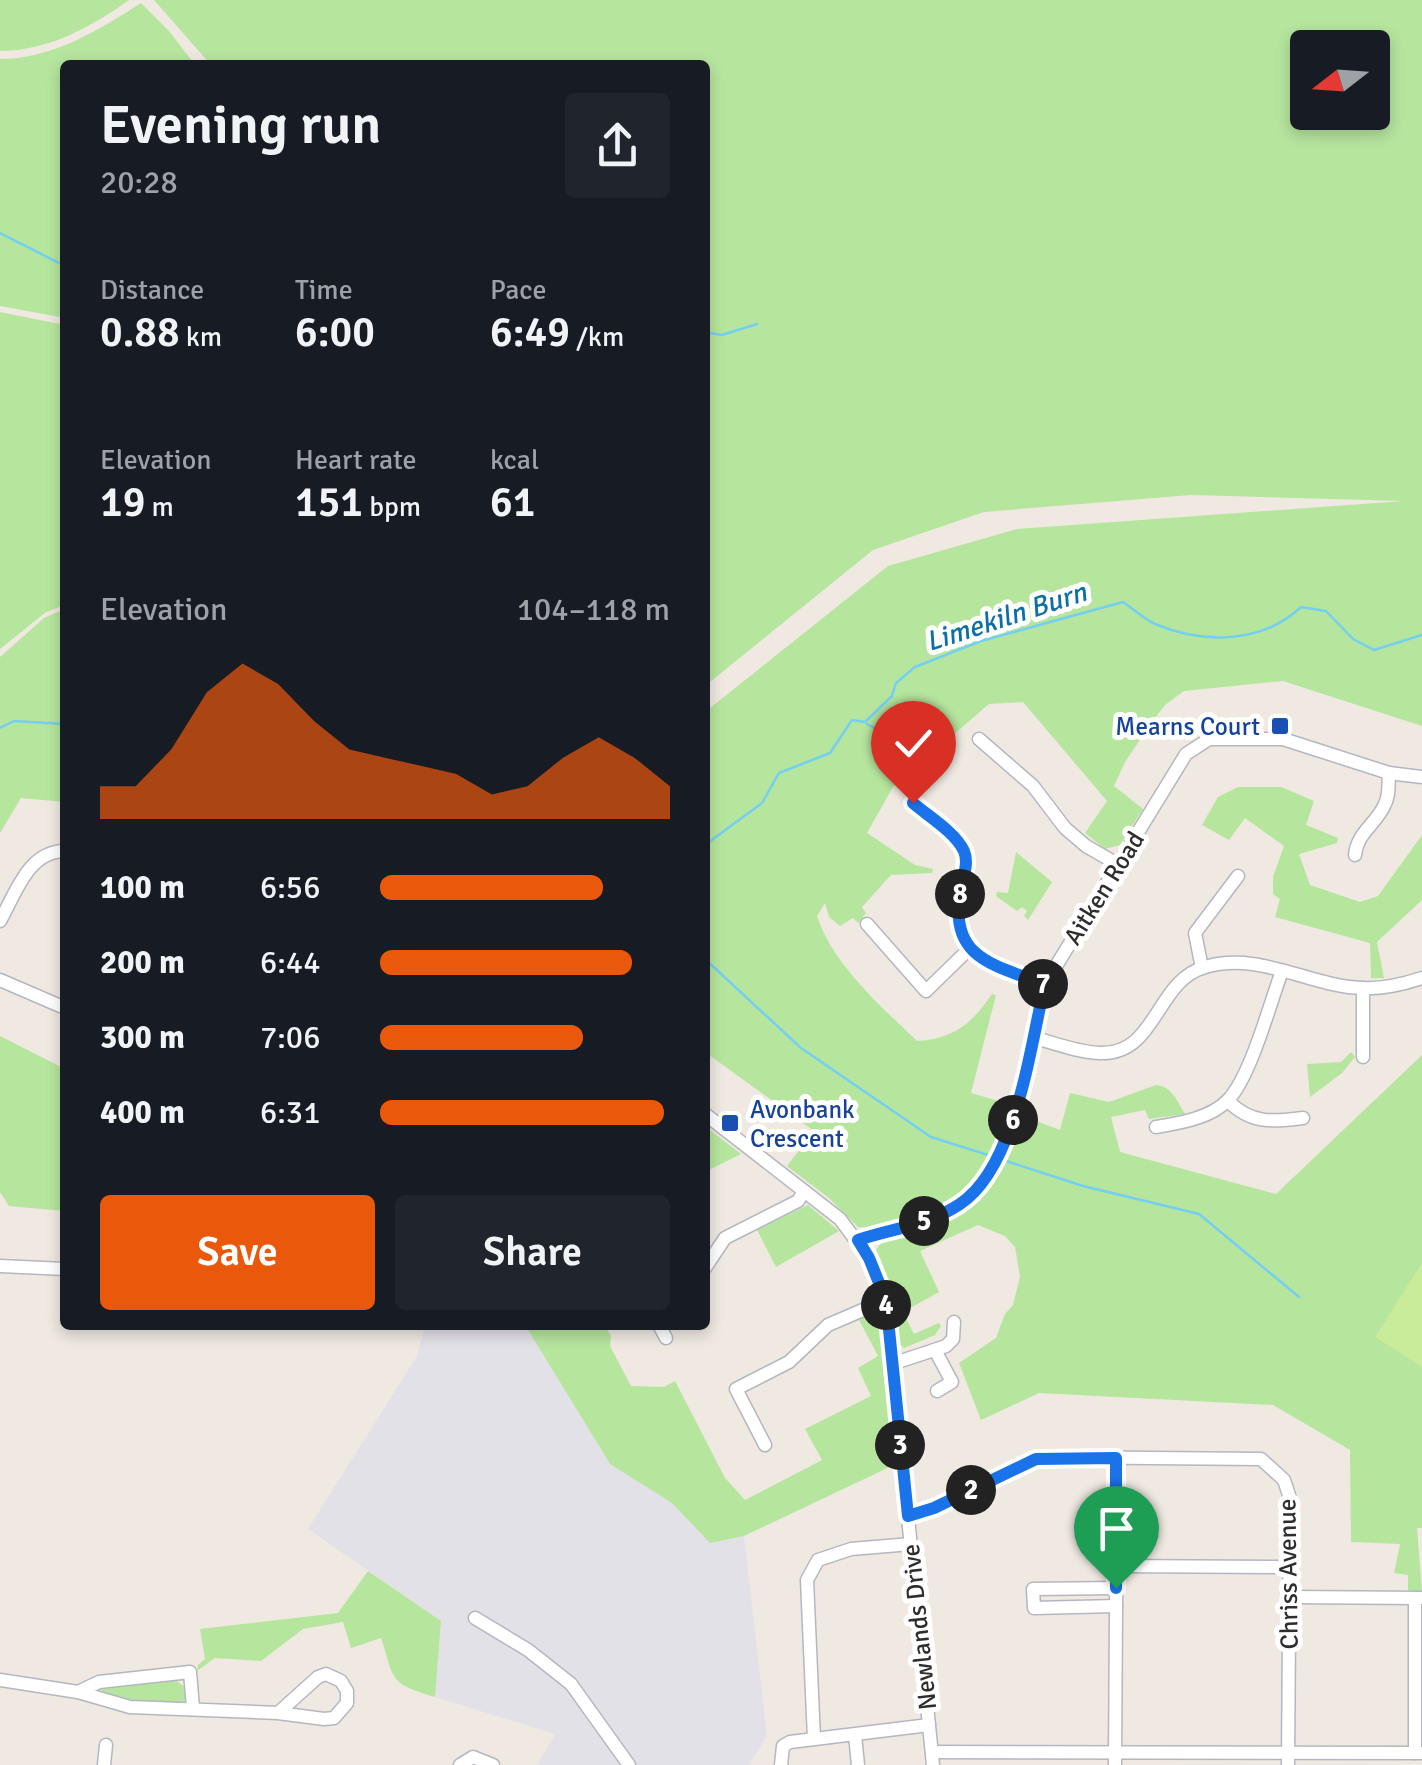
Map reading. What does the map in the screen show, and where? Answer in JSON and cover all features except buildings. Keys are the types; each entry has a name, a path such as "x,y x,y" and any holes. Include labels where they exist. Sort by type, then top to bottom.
{"street":[{"path":"978,739 1033,786 1065,828 1118,865"},
{"name":"Aitken Road","path":"858,1240 941,1214 962,1204 985,1180 1002,1153 1012,1123 1045,984 1186,754 1209,740 1292,740 1388,773 1422,777"},
{"path":"1355,855 1356,841 1384,808 1388,773"},
{"path":"913,803 955,839 964,852 966,866 957,914 969,949 989,963 1045,984"},
{"path":"0,920 37,858 60,851"},
{"path":"1202,968 1195,933 1238,876"},
{"path":"866,924 926,990 969,949"},
{"path":"1032,1037 1101,1053 1125,1049 1138,1042 1168,993 1182,978 1202,968 1254,962 1363,988 1422,978"},
{"path":"1156,1127 1198,1118 1228,1100 1244,1075 1282,970"},
{"path":"0,980 60,1006"},
{"path":"1363,988 1363,1056"},
{"path":"1228,1100 1239,1112 1256,1120 1304,1118"},
{"path":"710,1118 840,1220 858,1240"},
{"path":"710,1261 726,1238 798,1201 804,1191"},
{"name":"Newlands Drive","path":"858,1240 886,1305 932,1758"},
{"path":"0,1266 60,1269"},
{"path":"765,1446 736,1389 789,1362 828,1326 886,1305"},
{"path":"892,1364 936,1352 953,1339 954,1322"},
{"path":"936,1352 952,1382 937,1391"},
{"path":"1116,1458 1116,1758"},
{"name":"Chriss Avenue","path":"908,1516 934,1508 1036,1459 1261,1459 1284,1480 1288,1489 1288,1758"},
{"path":"814,1738 807,1580 818,1560 850,1549 911,1544"},
{"path":"1116,1566 1289,1567"},
{"path":"1116,1588 1033,1590 1034,1608 1116,1606"},
{"path":"932,1758 1288,1758 1419,1753 1418,1598 1289,1597"},
{"path":"475,1618 528,1650 571,1684 628,1765"},
{"path":"78,1692 98,1682 190,1672 193,1708"},
{"path":"0,1680 78,1692 130,1707 334,1718 343,1712 347,1691 341,1681 326,1674 278,1713"},
{"path":"780,1759 783,1746 790,1742 929,1725"},
{"path":"855,1734 858,1765"},
{"path":"104,1765 106,1745"},
{"path":"460,1765 472,1757 493,1765"}],"shaded area":[{"path":"424,1330 528,1330 610,1464 672,1503 710,1542 744,1536 767,1736 749,1765 537,1765 555,1734 435,1697 441,1621 308,1529 417,1356"}],"green space":[{"path":"0,0 129,0 68,36 35,47 0,51"},
{"path":"154,0 1422,0 1422,726 1283,681 1184,691 1165,705 1125,762 1114,786 1143,809 1120,845 1105,849 1085,833 1107,801 1023,702 989,704 893,787 867,833 915,865 933,869 932,873 891,875 862,907 866,913 858,923 853,918 840,926 829,917 825,903 817,916 846,968 917,1041 961,1028 992,994 996,995 971,1093 1016,1106 1015,1113 1060,1130 1070,1093 1109,1102 1162,1086 1174,1095 1185,1114 1149,1119 1145,1110 1111,1117 1120,1152 1276,1194 1422,1055 1422,1528 1417,1528 1422,1591 1408,1591 1408,1575 1394,1573 1400,1544 1351,1542 1350,1450 1273,1405 1039,1393 981,1420 959,1363 996,1338 1013,1305 1020,1277 1015,1247 1005,1236 978,1225 920,1251 939,1292 903,1312 914,1334 939,1323 941,1326 935,1335 904,1348 898,1343 891,1296 875,1251 883,1241 948,1221 980,1196 964,1192 923,1213 858,1227 829,1198 787,1166 814,1131 710,1056 710,708 888,566 1017,529 1404,501 1191,495 984,512 873,550 710,682 710,60 207,60"},
{"path":"141,3 191,60 60,60 60,317 0,306 0,59 38,54 92,33"},
{"path":"0,312 60,324 60,607 46,612 0,649"},
{"path":"60,611 60,802 21,798 0,833 0,657 44,618"},
{"path":"1238,787 1281,787 1314,801 1306,825 1338,838 1337,843 1299,854 1310,885 1360,902 1378,896 1422,835 1422,900 1377,942 1384,978 1371,978 1370,943 1275,917 1280,899 1273,894 1273,877 1284,846 1245,818 1229,840 1202,825 1218,797"},
{"path":"1016,852 1052,882 1028,920 1022,907 1017,911 996,896 997,892 1008,893"},
{"path":"0,1036 60,1066 60,1211 9,1206 0,1192"},
{"path":"1351,1052 1355,1057 1342,1073 1310,1097 1307,1064 1341,1062"},
{"path":"710,1130 741,1154 710,1170"},
{"path":"808,1205 839,1231 776,1267 757,1230"},
{"path":"1422,1263 1422,1367 1375,1337"},
{"path":"866,1314 879,1325 896,1464 744,1536 710,1543 672,1503 610,1464 528,1330 608,1330 610,1346 631,1386 664,1387 675,1381 725,1478 745,1500 822,1460 805,1429 871,1396 858,1368 878,1356 858,1318"},
{"path":"368,1571 441,1621 435,1697 401,1684 381,1638 351,1648 343,1622 303,1629 261,1661 215,1658 197,1671 205,1659 200,1629 338,1613"},
{"path":"173,1678 187,1689 188,1700 167,1705 142,1704 99,1689 100,1687"}],"waterway":[{"path":"0,233 60,263"},
{"path":"710,333 722,335 757,324"},
{"name":"Limekiln Burn","path":"710,841 762,803 779,773 830,753 852,720 865,722 892,696 896,683 915,667 981,641 1123,602 1155,624 1193,635 1250,634 1268,628 1301,607 1326,611 1353,639 1374,650 1422,635"},
{"path":"0,728 14,721 60,724"},
{"path":"867,724 902,742 936,743"},
{"path":"710,964 801,1048 931,1137 991,1156"},
{"path":"1006,1161 1083,1186 1199,1214 1299,1297"}],"place":[{"name":"Mearns Court","path":"1280,726"},
{"name":"Avonbank Crescent","path":"730,1123"}],"route":[{"path":"913,803 955,839 964,852 966,866 957,914 969,949 989,963 1045,984 1012,1123 1002,1153 985,1180 962,1204 941,1214 858,1240 886,1300 908,1516 921,1514 1036,1459 1116,1458 1116,1588"}]}
